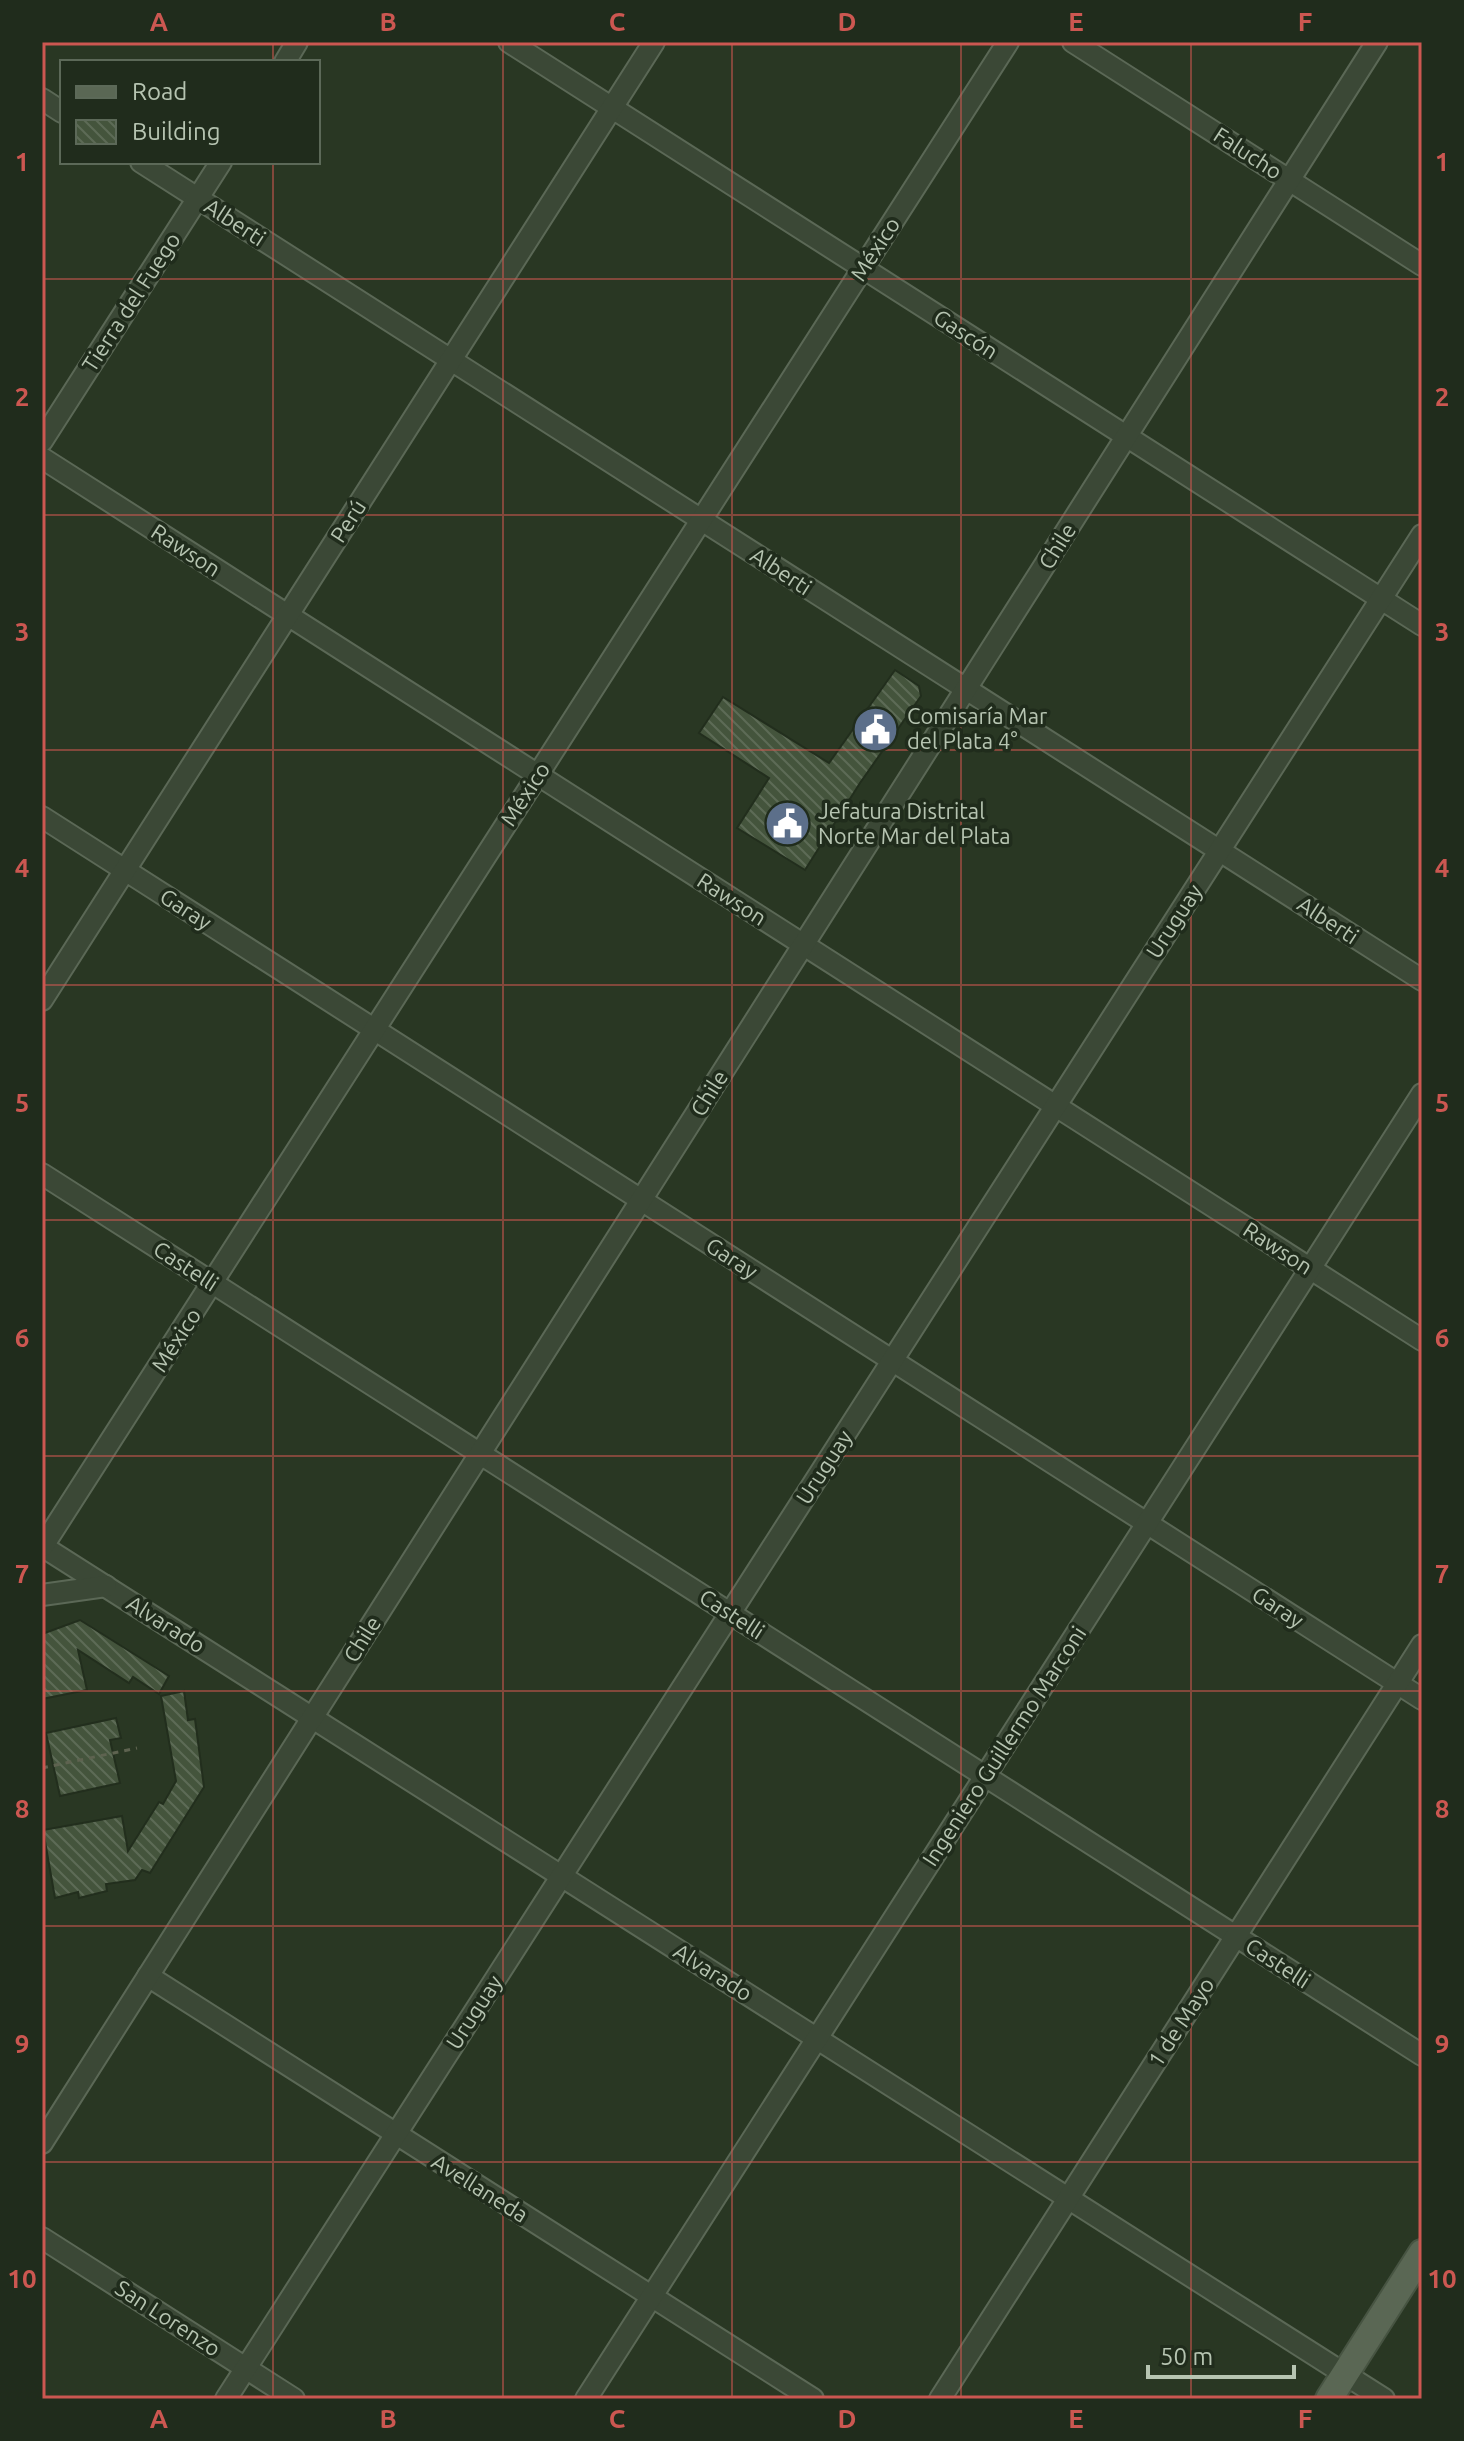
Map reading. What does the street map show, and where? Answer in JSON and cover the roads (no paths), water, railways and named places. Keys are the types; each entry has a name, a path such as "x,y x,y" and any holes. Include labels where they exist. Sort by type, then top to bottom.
{"main road":[{"path":"1329,2399 1422,2253"}],"street":[{"path":"286,60 297,42"},
{"name":"Gascón","path":"509,42 1422,625"},
{"name":"Perú","path":"42,1000 654,42"},
{"name":"México","path":"42,1546 1008,42"},
{"name":"Falucho","path":"1073,42 1422,265"},
{"name":"Chile","path":"44,2138 1377,42"},
{"path":"42,99 60,111"},
{"name":"Alberti","path":"144,164 1422,980"},
{"name":"Tierra del Fuego","path":"42,441 220,164"},
{"name":"Rawson","path":"42,458 1422,1340"},
{"name":"Uruguay","path":"226,2399 1422,535"},
{"name":"Garay","path":"42,817 1422,1699"},
{"name":"Ingeniero Guillermo Marconi","path":"586,2399 1422,1094"},
{"name":"Castelli","path":"42,1174 1422,2055"},
{"name":"Alvarado","path":"42,1546 1384,2399"},
{"path":"42,1595 106,1586"},
{"name":"1 de Mayo","path":"940,2399 1422,1645"},
{"name":"Avellaneda","path":"148,1976 813,2399"},
{"name":"San Lorenzo","path":"42,2238 294,2399"}],"place":[{"name":"Comisaría Mar del Plata 4°","path":"876,729"},
{"name":"Jefatura Distrital Norte Mar del Plata","path":"787,824"}]}
